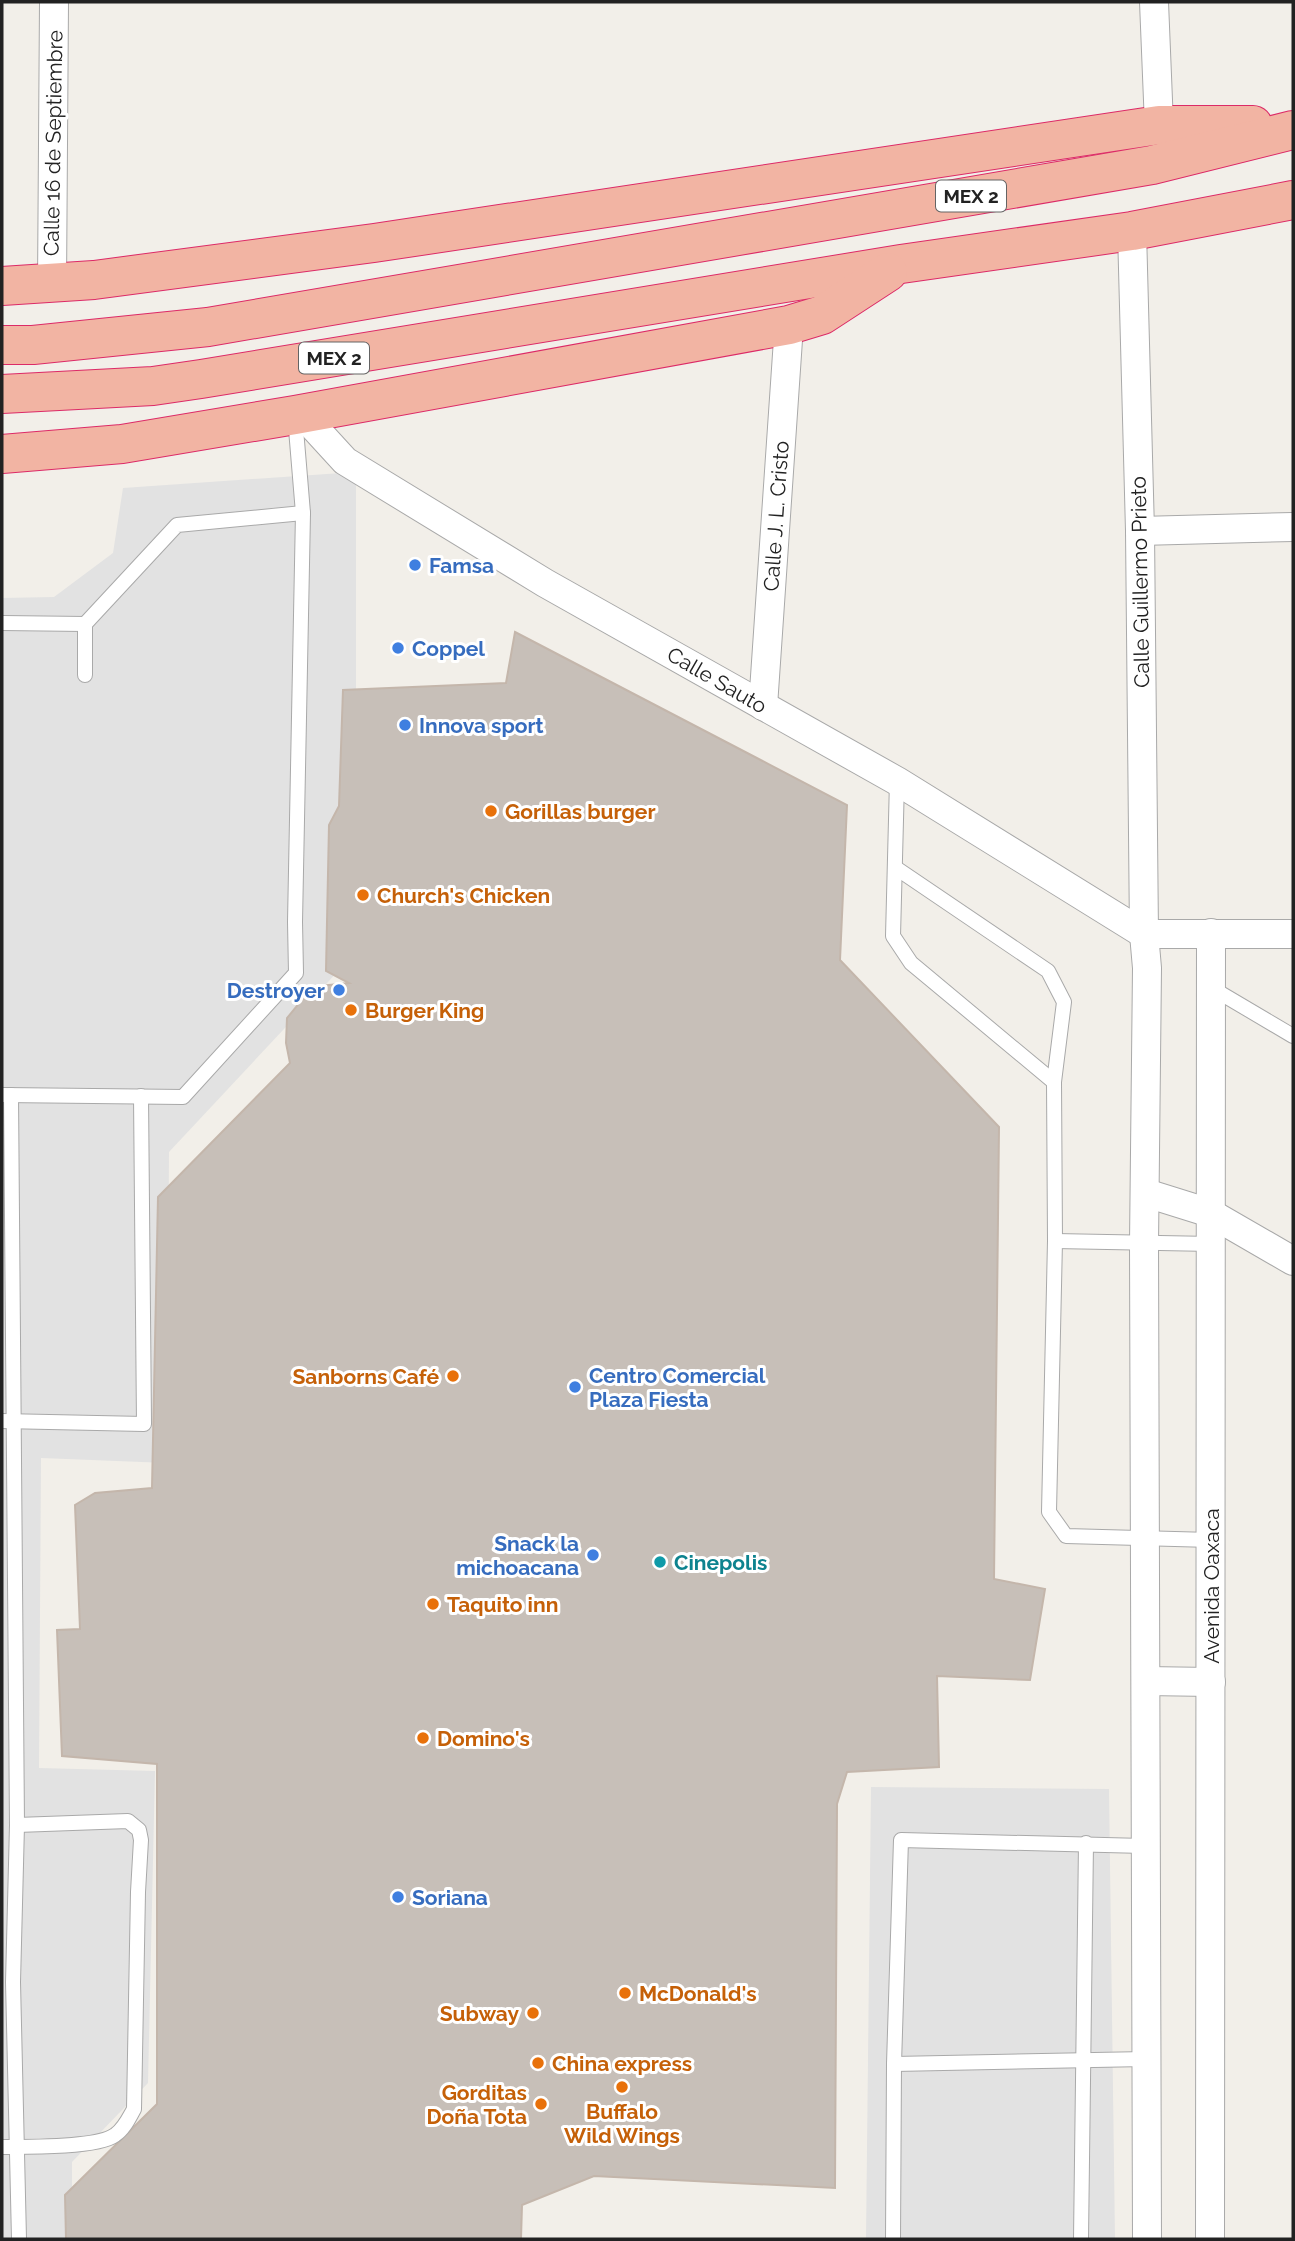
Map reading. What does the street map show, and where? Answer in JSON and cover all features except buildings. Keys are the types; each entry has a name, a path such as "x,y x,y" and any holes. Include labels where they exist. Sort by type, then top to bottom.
{"highway":[{"path":"2,286 52,285 374,243 1159,125 1293,127"},
{"name":"MEX 2","path":"2,345 33,345 208,327 1152,165 1293,127"},
{"name":"MEX 2","path":"2,394 153,386 901,264 1132,231 1293,200"},
{"path":"2,454 122,444 789,325 822,315 901,264"}],"street":[{"name":"Calle 16 de Septiembre","path":"52,285 54,2"},
{"path":"1154,2 1159,125"},
{"name":"Calle Guillermo Prieto","path":"1132,231 1140,531 1144,933"},
{"name":"Calle J. L. Cristo","path":"763,706 789,325"},
{"name":"Calle Sauto","path":"298,414 345,461 545,583 897,781 1144,933"},
{"path":"1140,531 1293,527"},
{"path":"1147,2239 1144,1244 1147,968 1144,933 1293,933"},
{"name":"Avenida Oaxaca","path":"1210,2239 1211,933"},
{"path":"1146,1193 1210,1213 1293,1261"},
{"path":"1146,1681 1210,1682"}],"lane":[{"path":"19,2239 13,1982 17,1825 8,1421 6,1095 183,1097 296,974 303,513 296,454 298,414"},
{"path":"85,675 85,624 177,525 303,513"},
{"path":"2,623 85,624"},
{"path":"897,781 893,936 911,963 1054,1082"},
{"path":"896,868 1048,971 1064,1002 1054,1082 1055,1241 1049,1512 1066,1536 1210,1540"},
{"path":"1210,987 1293,1036"},
{"path":"8,1421 144,1424 141,1096"},
{"path":"1055,1241 1212,1244"},
{"path":"2,2147 99,2142 115,2135 134,2109 141,1840 139,1830 128,1821 17,1825"},
{"path":"893,2239 894,2064 901,1840 1144,1846"},
{"path":"1081,2239 1086,1843"},
{"path":"894,2064 1146,2059"}],"shaded area":[{"path":"356,472 356,952 169,1152 167,1463 41,1458 39,1768 155,1771 148,2083 72,2162 72,2239 2,2239 2,598 54,597 113,553 123,488"},
{"path":"871,1787 1109,1789 1115,2239 866,2239"}],"place":[{"name":"Famsa","path":"415,565"},
{"name":"Coppel","path":"398,648"},
{"name":"Innova sport","path":"405,725"},
{"name":"Gorillas burger","path":"491,811"},
{"name":"Church's Chicken","path":"363,895"},
{"name":"Destroyer","path":"339,990"},
{"name":"Burger King","path":"351,1010"},
{"name":"Sanborns Café","path":"453,1376"},
{"name":"Centro Comercial Plaza Fiesta","path":"575,1387"},
{"name":"Snack la michoacana","path":"593,1555"},
{"name":"Cinepolis","path":"660,1562"},
{"name":"Taquito inn","path":"433,1604"},
{"name":"Domino's","path":"423,1738"},
{"name":"Soriana","path":"398,1897"},
{"name":"McDonald's","path":"625,1993"},
{"name":"Subway","path":"533,2013"},
{"name":"China express","path":"538,2063"},
{"name":"Buffalo Wild Wings","path":"622,2087"},
{"name":"Gorditas Doña Tota","path":"541,2104"}]}
